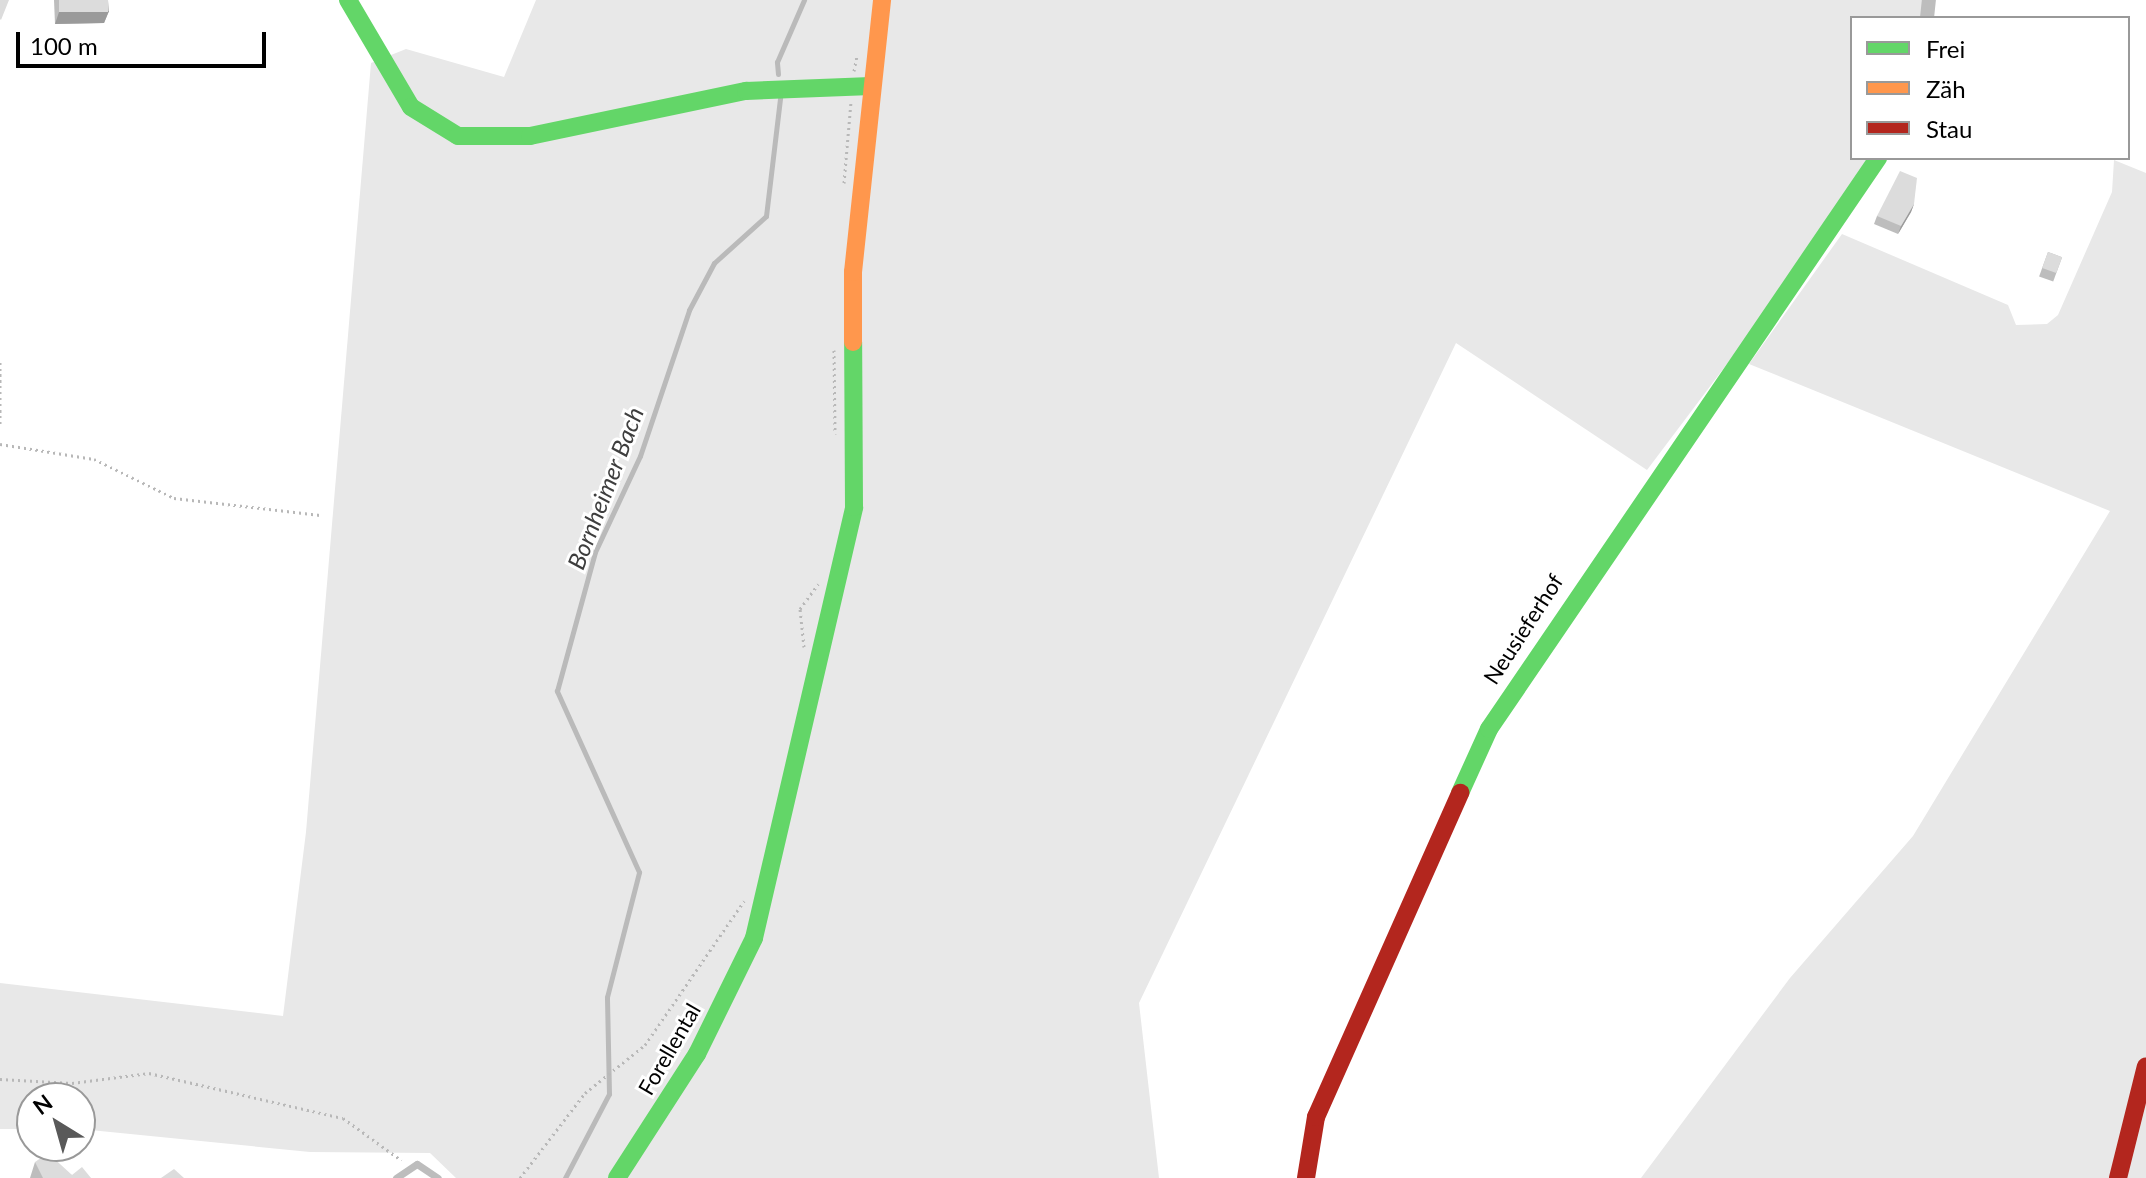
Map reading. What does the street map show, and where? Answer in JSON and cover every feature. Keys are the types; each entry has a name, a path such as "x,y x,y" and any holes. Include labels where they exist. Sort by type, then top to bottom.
{"street":[{"path":"348,0 411,107 458,136 530,136 669,102 862,86"},
{"name":"Forellental","path":"617,1178 697,1054 754,938 854,507 853,272 862,86 882,0"},
{"name":"Neusieferhof","path":"1306,1178 1316,1117 1489,729 1877,160"},
{"path":"2118,1178 2146,1066"}],"lane":[{"path":"396,1178 408,1165 423,1165 438,1178"}],"path":[{"path":"843,195 862,86 859,45"},
{"path":"835,341 835,444"},
{"path":"0,362 0,427"},
{"path":"0,444 94,459 174,498 320,515"},
{"path":"807,662 800,609 821,579"},
{"path":"520,1178 596,1082 645,1045 722,942 749,889"},
{"path":"0,1079 72,1083 149,1073 343,1118 408,1165"}],"shaded area":[{"path":"536,0 1929,0 1926,16 1850,16 1850,160 1873,160 1840,214 1647,470 1456,343 1139,1003 1159,1178 456,1178 430,1153 310,1152 96,1131 96,1082 16,1082 16,1129 0,1129 0,983 283,1016 306,832 371,63 406,49 504,77"},
{"path":"2114,160 2146,173 2146,1178 1641,1178 1790,978 1913,836 2110,511 1749,364 1842,234 2008,305 2016,325 2047,324 2058,315 2112,192"}],"building":[{"path":"0,0 9,0 1,20 0,19"},
{"path":"59,0 108,0 108,12 59,12"},
{"path":"1900,171 1917,178 1914,204 1901,226 1877,216"},
{"path":"2048,252 2062,257 2056,273 2042,268"},
{"path":"35,1162 58,1162 72,1175 82,1167 91,1178 43,1178"},
{"path":"174,1169 184,1178 161,1178"}],"waterway":[{"name":"Bornheimer Bach","path":"778,74 777,62 804,0"},
{"name":"Bornheimer Bach","path":"565,1178 609,1094 607,997 639,872 557,691 595,552 640,456 689,310 714,263 766,216 780,98"}],"traffic: fast":[{"path":"348,0 411,107 458,136 530,136 746,91 871,86"},
{"path":"1460,793 1489,729 1877,160"},
{"path":"617,1178 697,1054 754,938 854,507 853,342"}],"traffic: slow":[{"path":"853,342 853,272 882,0"}],"traffic: jam":[{"path":"1306,1178 1316,1117 1460,793"},
{"path":"2118,1178 2146,1066"}]}
